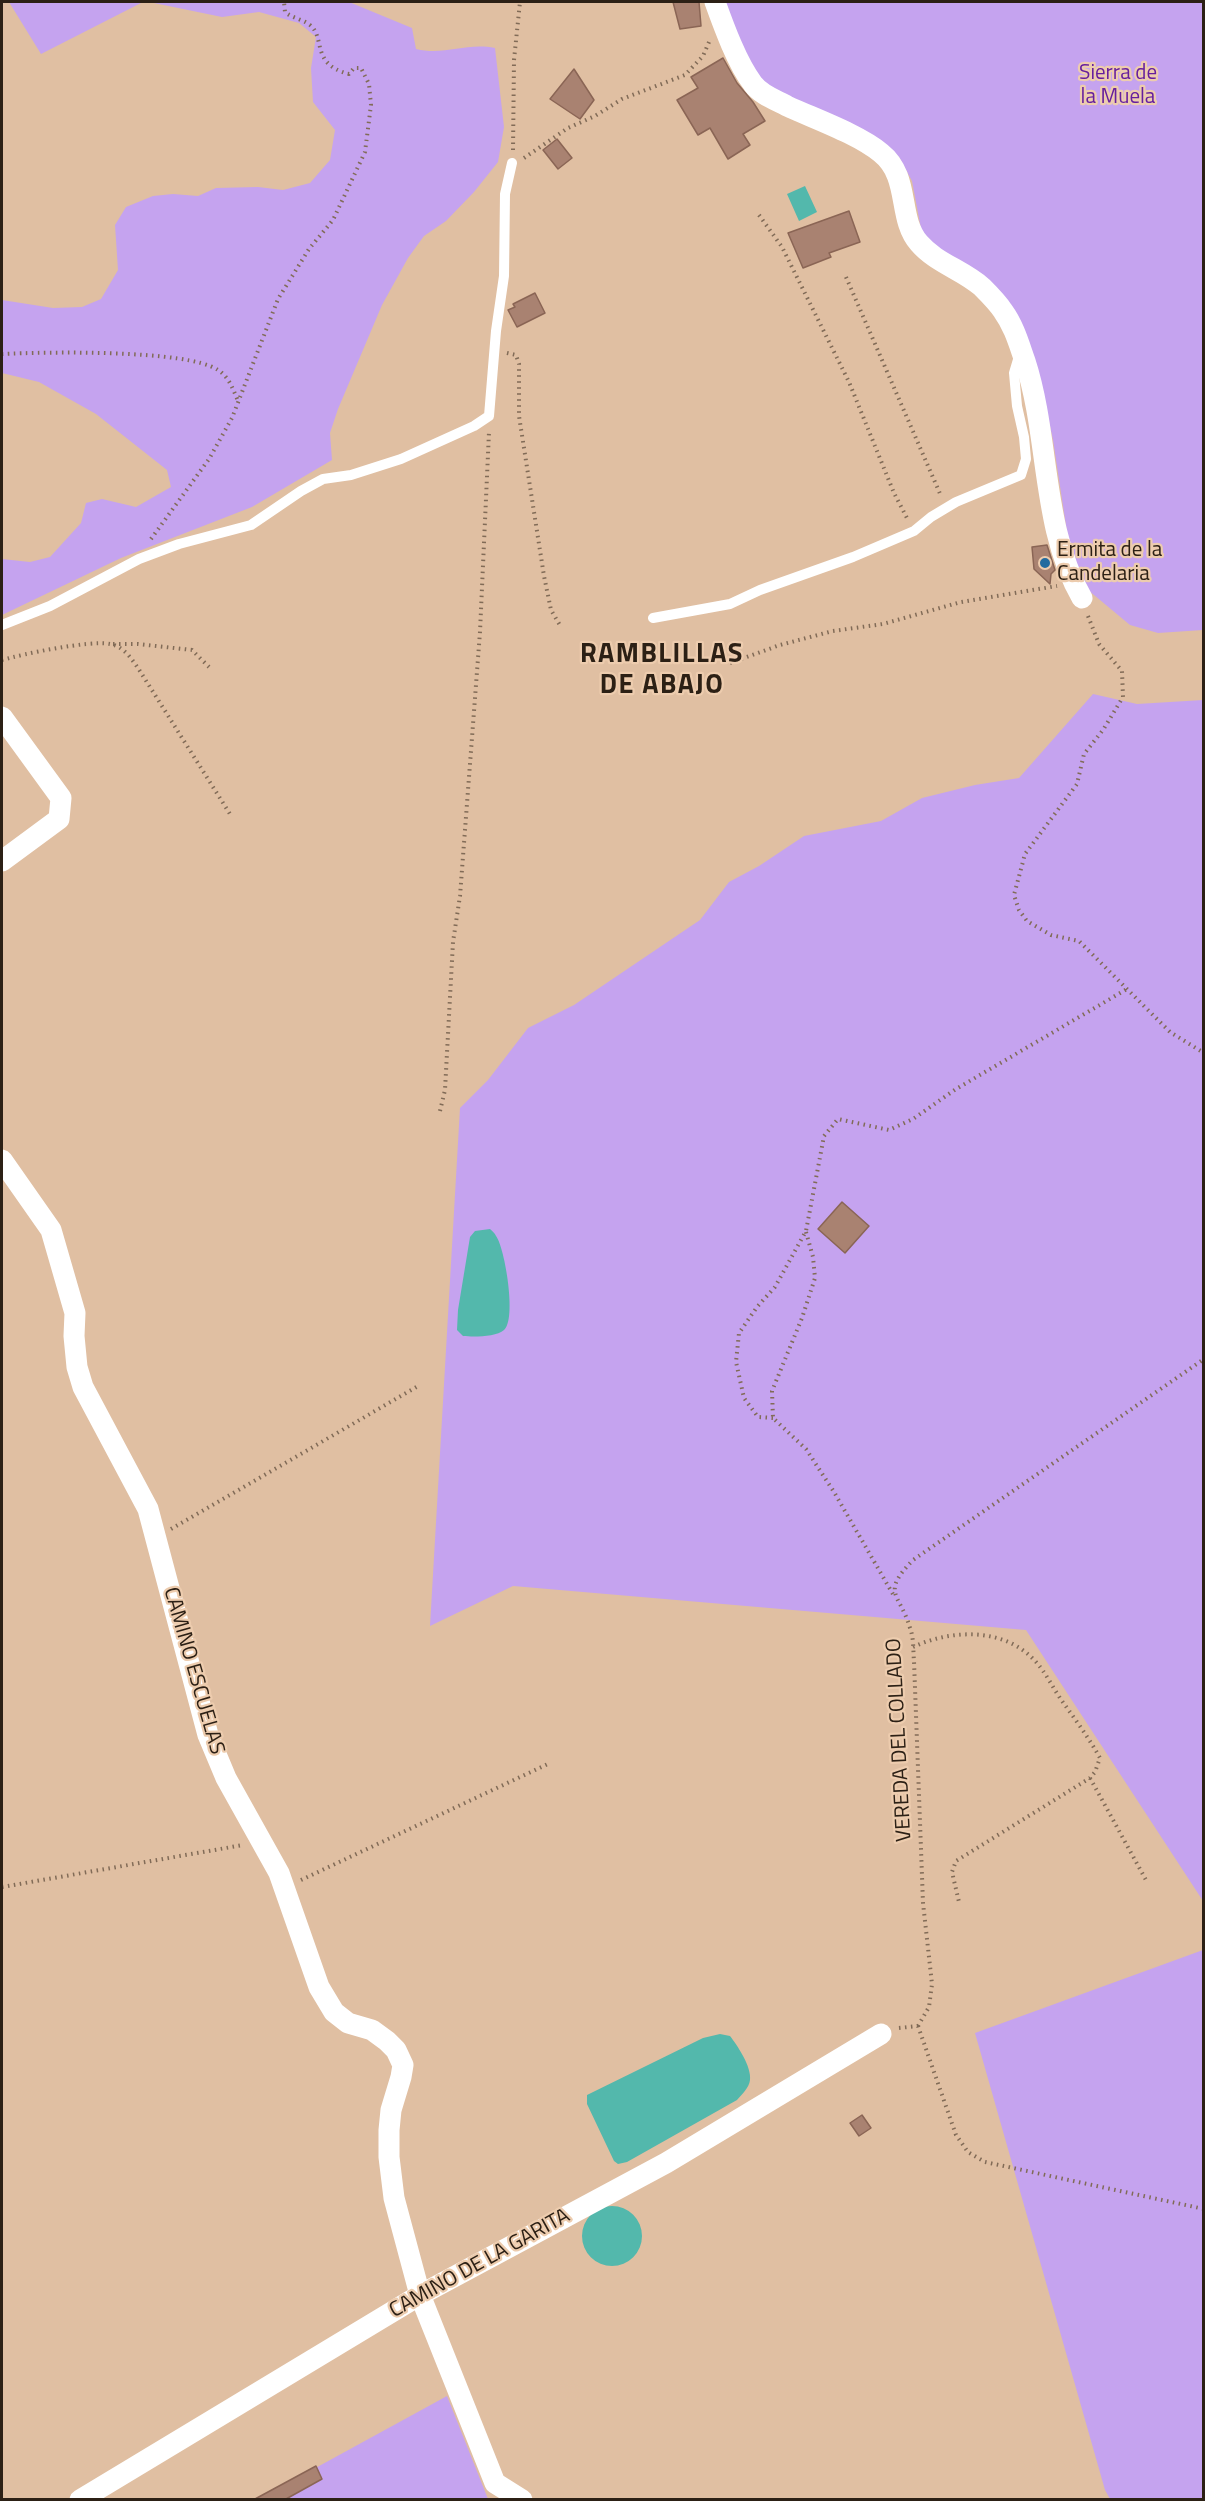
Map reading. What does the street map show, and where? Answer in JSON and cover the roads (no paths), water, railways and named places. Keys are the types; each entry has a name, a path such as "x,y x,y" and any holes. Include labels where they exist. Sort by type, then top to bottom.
{"street":[{"path":"717,8 726,32 753,85 766,96 848,134 881,153 894,168 903,191 910,231 919,244 946,265 982,287 1003,311 1016,332 1030,379 1043,440 1050,497 1061,552 1077,590"},
{"path":"2,717 61,798 62,805 58,819 2,861"},
{"name":"CAMINO ESCUELAS","path":"2,1160 51,1230 75,1313 74,1336 77,1367 82,1387 148,1509 208,1735 226,1778 279,1873 319,1987 334,2012 348,2023 372,2030 387,2041 396,2050 403,2065 391,2110 389,2157 394,2198 420,2295 495,2483 522,2499"},
{"name":"CAMINO DE LA GARITA","path":"80,2499 420,2295 666,2163 881,2034"}],"lane":[{"path":"2,625 50,606 139,559 179,544 250,525 301,490 323,479 351,475 401,459 474,426 489,416 496,331 504,276 505,194 512,163"},
{"path":"653,618 730,604 760,590 853,557 914,531 946,508 1021,475 1026,459 1014,374 1021,350"}],"water":[{"path":"805,186 817,212 799,221 787,194"},
{"path":"490,1229 499,1243 506,1268 510,1299 508,1324 504,1330 496,1334 463,1336 457,1330 458,1310 470,1237 475,1231"},
{"path":"720,2034 730,2036 746,2063 750,2080 743,2093 737,2100 627,2162 618,2164 614,2161 587,2104 587,2095 703,2038"},
{"path":"606,2206 618,2206 629,2211 637,2219 642,2236 640,2248 629,2261 618,2266 606,2266 595,2261 587,2253 582,2242 582,2230 587,2219 595,2211"}],"place":[{"name":"Ermita de la Candelaria","path":"1045,563"}],"district":[{"name":"RAMBLILLAS DE ABAJO","path":"662,670"}],"park label":[{"name":"Sierra de la Muela","path":"1118,86"}]}
